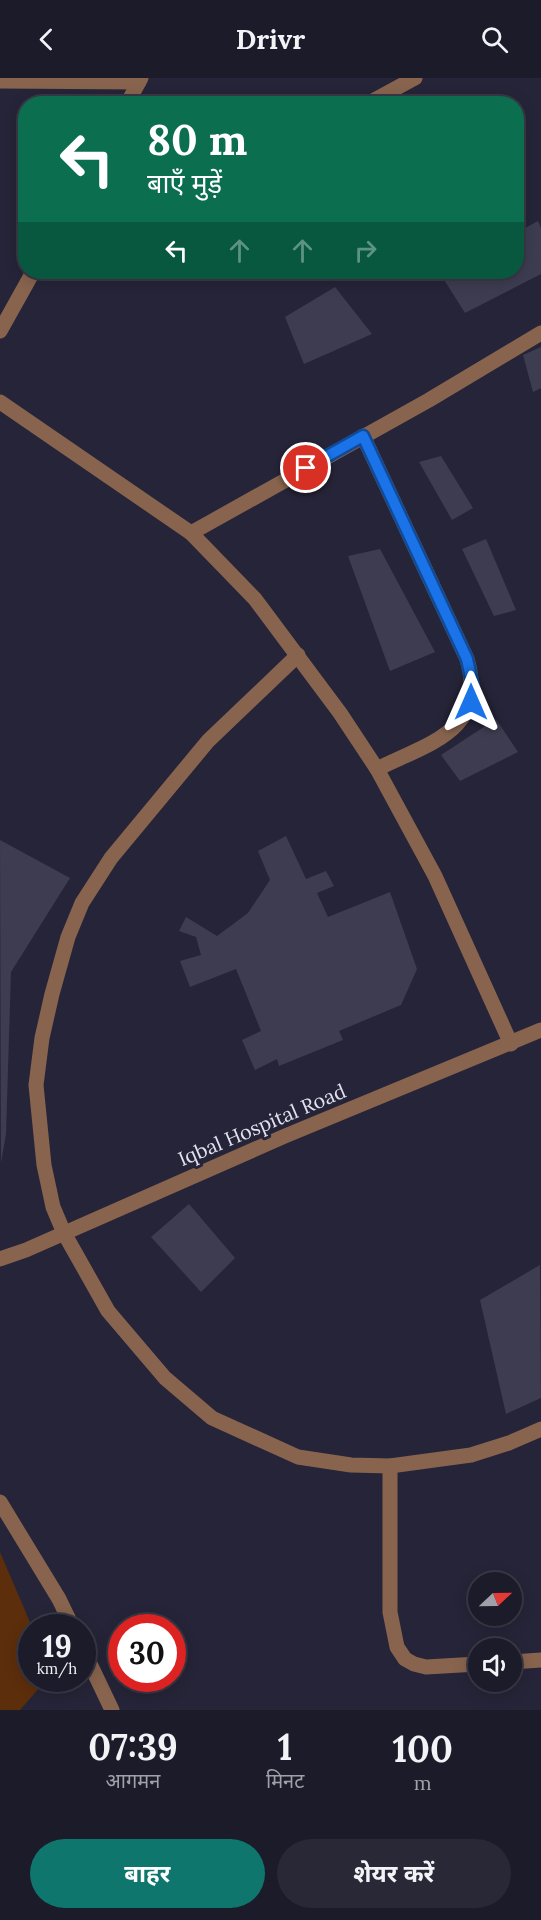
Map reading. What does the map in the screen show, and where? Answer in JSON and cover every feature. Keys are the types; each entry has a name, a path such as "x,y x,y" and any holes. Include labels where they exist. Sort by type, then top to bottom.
{"street":[{"path":"382,96 415,78"},
{"path":"0,81 140,80 131,96"},
{"path":"0,331 29,279"},
{"path":"191,533 429,400 541,333"},
{"path":"0,402 191,533 255,599 340,713 377,769 435,876 511,1044"},
{"path":"363,436 467,659 473,687 471,702 465,717 455,726 441,737 377,769"},
{"path":"298,655 208,741 111,858 82,903 68,937 42,1038 36,1085 44,1166 53,1208 64,1233 108,1311 165,1378 212,1418 298,1457 351,1465 390,1466 471,1455 509,1443 541,1429"},
{"name":"Iqbal Hospital Road","path":"0,1260 285,1136 541,1030"},
{"path":"390,1466 390,1612 397,1647 405,1659 426,1667 468,1665"},
{"path":"0,1502 66,1614"},
{"path":"522,1661 541,1660"},
{"path":"96,1676 112,1710"}],"shaded area":[{"path":"0,1552 26,1614 18,1614 18,1692 36,1692 20,1710 0,1710"}],"building":[{"path":"538,221 541,228 541,274 465,313 444,279 524,279 524,229"},
{"path":"335,287 372,334 304,364 285,317"},
{"path":"541,347 541,388 533,392 523,355"},
{"path":"441,456 473,508 452,520 419,462"},
{"path":"486,539 516,610 494,616 462,549"},
{"path":"380,549 435,652 390,671 348,556"},
{"path":"496,719 518,752 460,781 441,755"},
{"path":"286,836 306,879 326,871 334,886 317,893 328,917 390,892 417,969 401,1005 339,1031 343,1040 279,1066 277,1059 255,1070 242,1040 261,1031 236,969 190,987 180,961 201,955 196,937 179,931 186,917 217,936 248,913 270,880 258,851"},
{"path":"0,840 70,878 11,972 6,1134 1,1163"},
{"path":"189,1204 235,1258 201,1292 151,1237"},
{"path":"540,1265 541,1398 506,1414 480,1300"}],"route":[{"path":"306,468 363,436 467,659 473,687 471,702"}]}
